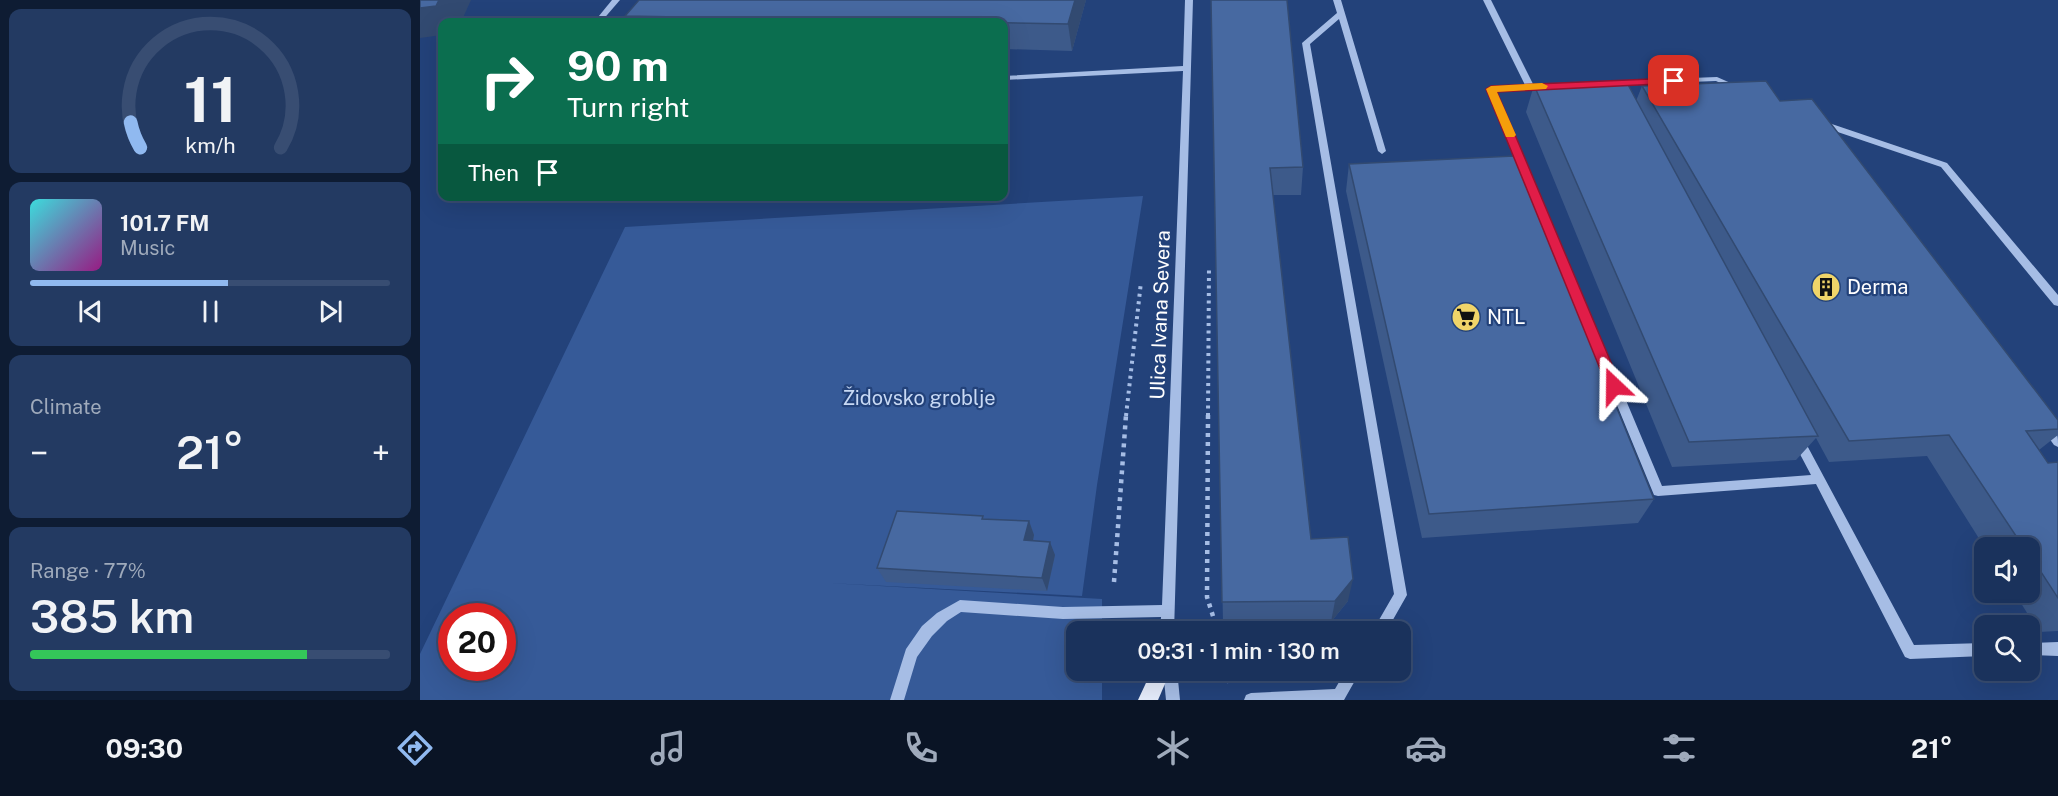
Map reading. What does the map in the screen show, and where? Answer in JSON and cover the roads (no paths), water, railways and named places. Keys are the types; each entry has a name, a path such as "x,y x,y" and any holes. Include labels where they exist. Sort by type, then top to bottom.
{"main road":[{"path":"1148,700 1157,681"}],"street":[{"path":"600,18 616,0"},
{"name":"Ulica Ivana Severa","path":"1167,621 1181,288 1189,0"},
{"path":"1337,0 1382,151"},
{"path":"1487,0 1530,87"},
{"path":"1341,14 1306,43 1401,595 1385,621"},
{"path":"1008,78 1187,68"},
{"path":"1609,87 1717,79 1747,92"},
{"path":"1553,86 1491,89 1658,492 1819,479"},
{"path":"1808,117 1944,165 2058,302"},
{"path":"1818,122 1832,141"},
{"path":"2037,414 2058,442"},
{"path":"1792,427 1910,652 1974,650"},
{"path":"897,700 911,654 927,631 942,617 960,606 1062,613 1167,611"},
{"path":"2040,649 2058,649"},
{"path":"1171,681 1173,700"},
{"path":"1251,700 1339,696 1348,681"}],"place":[{"name":"Derma","path":"1826,287"},
{"name":"NTL","path":"1466,317"}],"park label":[{"name":"Židovsko groblje","path":"919,398"}]}
